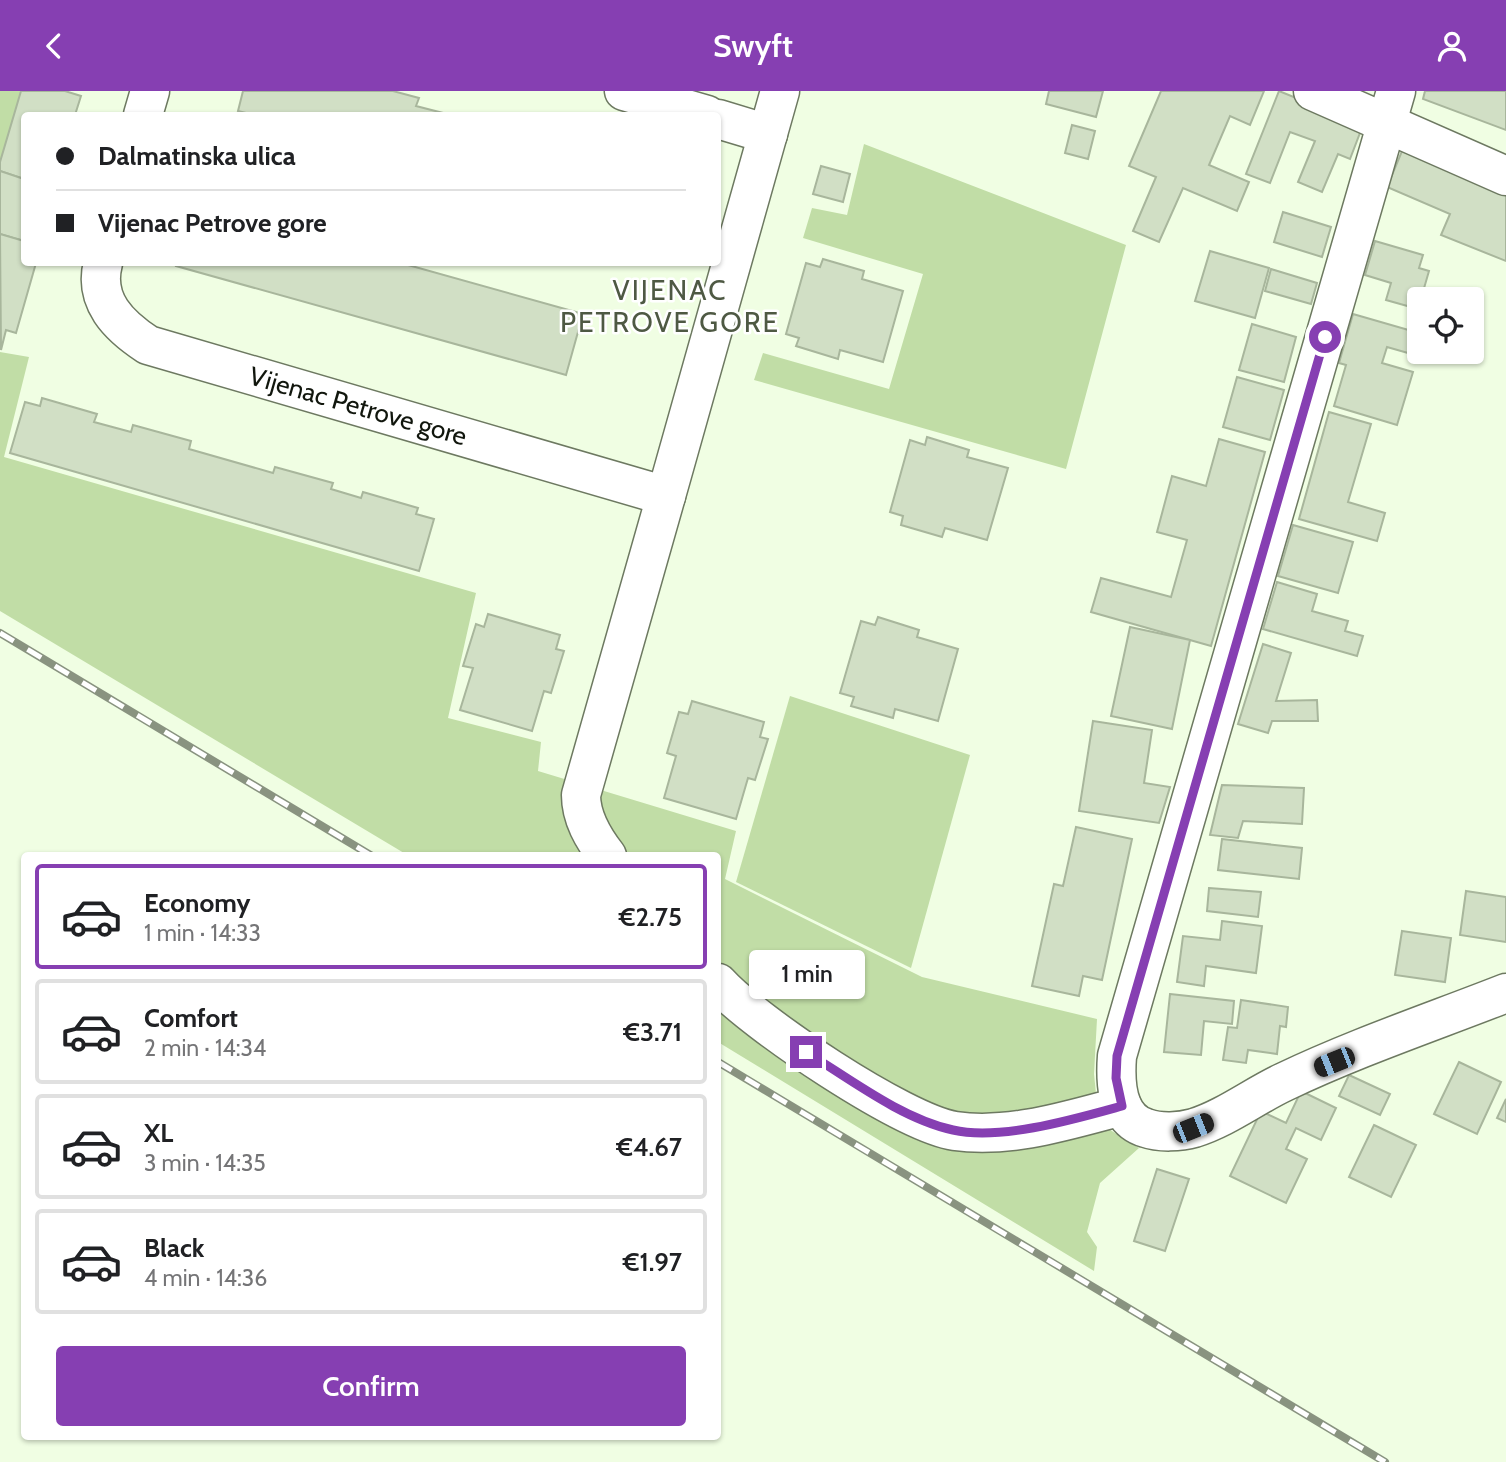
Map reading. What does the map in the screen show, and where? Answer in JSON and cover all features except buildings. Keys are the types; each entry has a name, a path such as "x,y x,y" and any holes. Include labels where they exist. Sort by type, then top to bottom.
{"street":[{"path":"144,112 149,91"},
{"path":"624,91 696,112"},
{"path":"604,852 588,827 581,809 581,795 780,91"},
{"path":"1313,91 1391,107 1506,176"},
{"path":"1391,107 1117,1056 1116,1078 1122,1106 1131,1119 1145,1128 1167,1131 1193,1128 1221,1117 1285,1081 1506,993"},
{"path":"721,120 768,134"},
{"name":"Vijenac Petrove gore","path":"103,266 102,288 109,310 122,327 148,345 666,496"},
{"path":"721,985 787,1040 915,1116 954,1131 1005,1132 1122,1106"}],"green space":[{"path":"0,91 21,91 0,162"},
{"path":"864,144 1126,245 1066,469 754,380 763,353 889,389 923,274 803,238 812,208 847,215"},
{"path":"0,352 29,357 4,457 476,593 448,718 541,742 538,771 736,831 725,879 922,977 1097,1019 1094,1074 1099,1123 1139,1148 1100,1183 1087,1232 1097,1247 1094,1271 721,1044 721,852 402,852 0,611"},
{"path":"790,696 970,755 911,968 736,882"}],"railway":[{"path":"0,633 365,852"},
{"path":"721,1064 1385,1462"}],"district":[{"name":"VIJENAC PETROVE GORE","path":"670,306"}],"route":[{"path":"806,1052 915,1116 954,1131 1005,1132 1122,1106 1116,1078 1117,1056 1325,337"}]}
